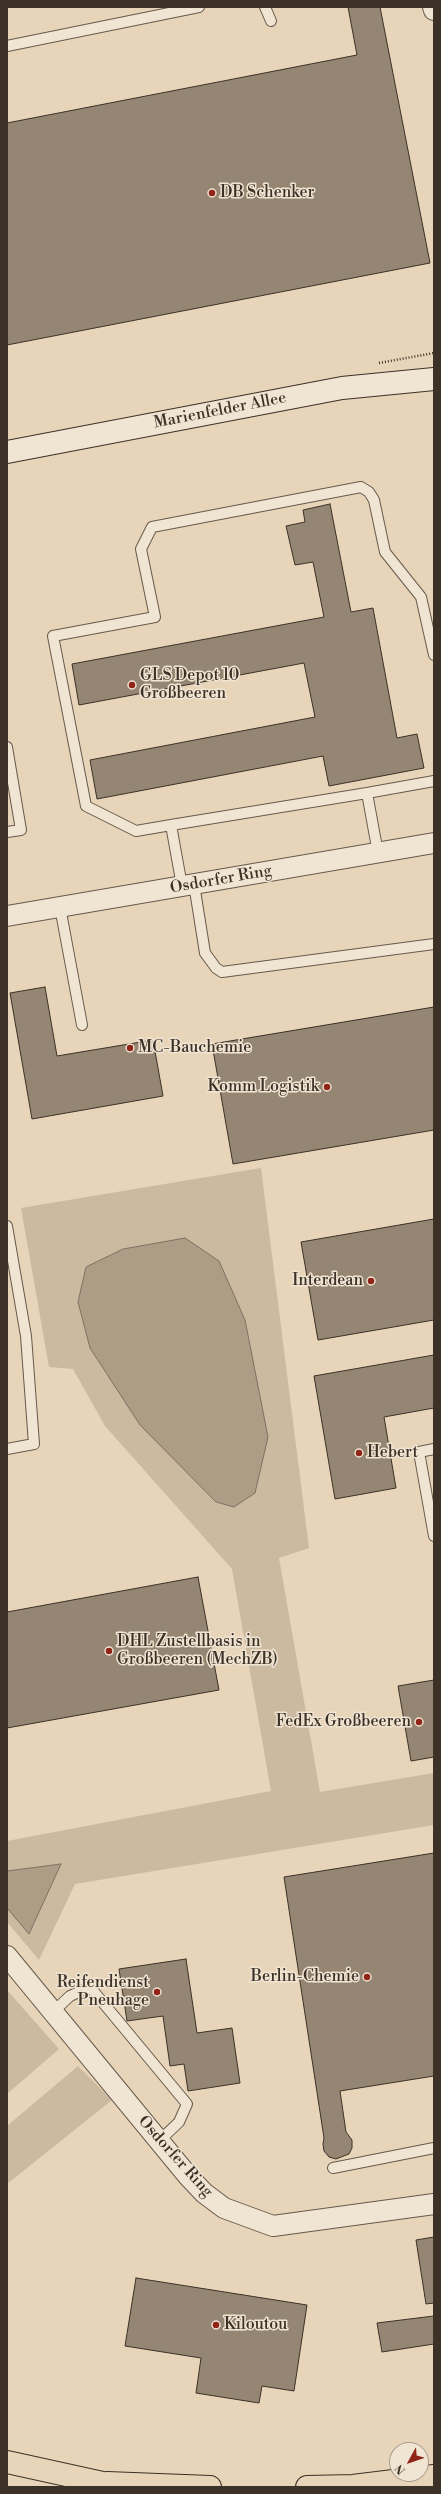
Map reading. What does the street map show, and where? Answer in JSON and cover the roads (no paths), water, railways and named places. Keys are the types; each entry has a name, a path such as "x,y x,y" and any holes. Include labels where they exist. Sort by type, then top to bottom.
{"highway":[{"path":"7,2462 111,2485 210,2487"},
{"path":"307,2487 353,2486 434,2476"}],"street":[{"name":"Marienfelder Allee","path":"7,452 342,388 434,379"},
{"name":"Osdorfer Ring","path":"7,916 434,843"},
{"name":"Osdorfer Ring","path":"7,1956 204,2193 224,2208 273,2226 434,2204"}],"lane":[{"path":"7,46 198,7"},
{"path":"265,7 271,21"},
{"path":"434,655 422,597 386,552 374,500 369,492 361,487 152,527 141,549 155,618 53,636 86,806 136,831 434,781"},
{"path":"7,747 21,830 7,832"},
{"path":"367,793 378,853"},
{"path":"171,825 205,953 216,968 222,972 434,944"},
{"path":"60,907 82,1025"},
{"path":"7,1226 26,1336 34,1444 7,1449"},
{"path":"434,1449 419,1452 434,1536"},
{"path":"53,2012 70,1996 90,1987 187,2104 179,2122 160,2141"},
{"path":"333,2168 434,2148"}],"place":[{"name":"DB Schenker","path":"212,193"},
{"name":"GLS Depot 10 Großbeeren","path":"132,685"},
{"name":"MC-Bauchemie","path":"130,1048"},
{"name":"Komm Logistik","path":"327,1087"},
{"name":"Interdean","path":"371,1281"},
{"name":"Hebert","path":"359,1453"},
{"name":"DHL Zustellbasis in Großbeeren (MechZB)","path":"109,1651"},
{"name":"FedEx Großbeeren","path":"419,1722"},
{"name":"Berlin-Chemie","path":"367,1977"},
{"name":"Reifendienst Pneuhage","path":"157,1992"},
{"name":"Kiloutou","path":"216,2325"}]}
